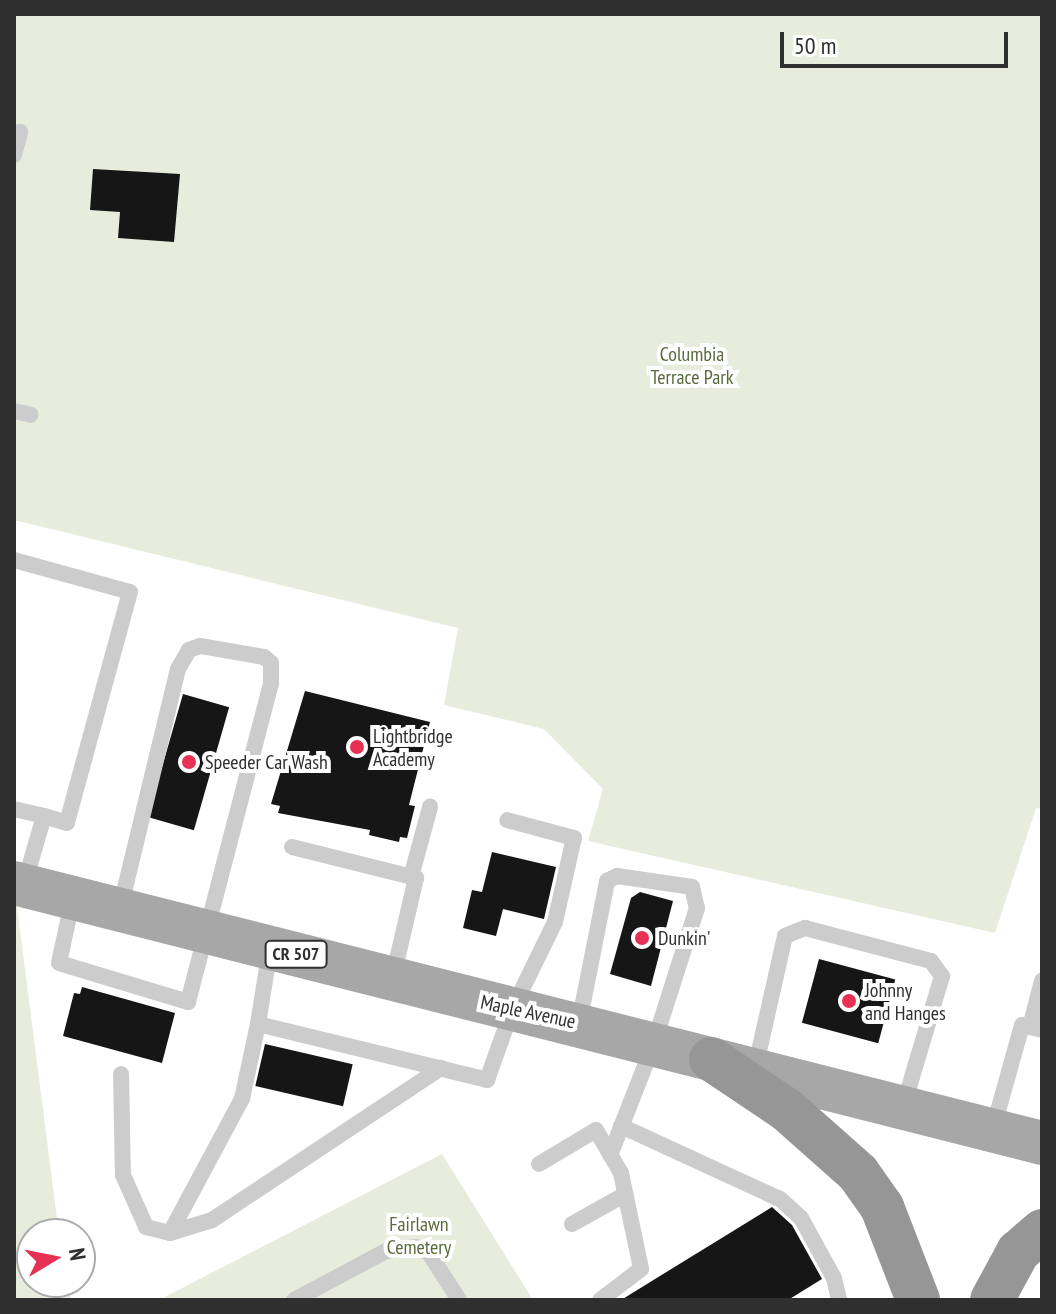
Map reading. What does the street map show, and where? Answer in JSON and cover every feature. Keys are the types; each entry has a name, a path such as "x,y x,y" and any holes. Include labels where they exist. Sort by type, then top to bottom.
{"highway":[{"path":"711,1059 787,1110 858,1173 882,1207 918,1300"},
{"path":"992,1300 1018,1252 1042,1231"}],"main road":[{"name":"Maple Avenue","path":"19,884 512,1010 579,1023 1042,1143"}],"lane":[{"path":"14,155 20,132"},
{"path":"14,560 130,592 67,823 14,809"},
{"path":"73,898 59,963 188,1002 271,683 271,663 264,657 200,646 189,650 178,669 119,910"},
{"path":"411,877 430,807"},
{"path":"19,884 44,816"},
{"path":"258,1024 487,1080 512,1010 555,922 574,838 507,820"},
{"path":"292,847 416,878 393,979"},
{"path":"579,1023 607,881 617,876 692,887 697,908 654,1043 610,1155"},
{"path":"755,1071 785,936 805,928 931,961 942,976 903,1106"},
{"path":"170,1233 242,1099 271,948"},
{"path":"993,1131 1022,1025 1036,1029 1042,981"},
{"path":"121,1074 123,1175 146,1227 170,1233 212,1220 441,1068"},
{"path":"621,1126 780,1199 801,1218 834,1278 839,1300"},
{"path":"539,1164 596,1130 621,1173 641,1269 600,1300"},
{"path":"572,1224 624,1195"},
{"path":"294,1300 386,1251 416,1247 429,1253 459,1300"}],"green space":[{"name":"Columbia Terrace Park","path":"14,14 1042,14 1042,809 1036,808 995,933 588,841 603,789 544,729 444,705 458,628 14,520"},
{"path":"14,883 57,1218 16,1218 16,1298 71,1300 14,1300"},
{"name":"Fairlawn Cemetery","path":"442,1154 533,1300 159,1300"}],"building":[{"path":"93,169 180,174 174,242 118,238 120,212 90,210"},
{"name":"Lightbridge Academy","path":"305,691 430,722 409,805 415,806 407,838 400,837 399,842 369,835 370,830 278,813 280,806 271,804"},
{"name":"Speeder Car Wash","path":"183,694 229,707 194,830 148,817"},
{"path":"492,852 556,867 544,919 503,909 496,936 463,928 472,890 482,892"},
{"name":"Dunkin'","path":"640,892 673,901 651,986 610,974 631,898"},
{"name":"Johnny and Hanges","path":"819,959 895,979 878,1043 802,1023"},
{"path":"82,987 175,1013 162,1063 63,1036 74,993 80,994"},
{"path":"265,1044 353,1064 343,1106 255,1086"},
{"path":"772,1207 792,1225 822,1279 788,1300 621,1300"}],"place":[{"name":"Lightbridge Academy","path":"357,747"},
{"name":"Speeder Car Wash","path":"189,762"},
{"name":"Dunkin'","path":"642,938"},
{"name":"Johnny and Hanges","path":"849,1001"}]}
